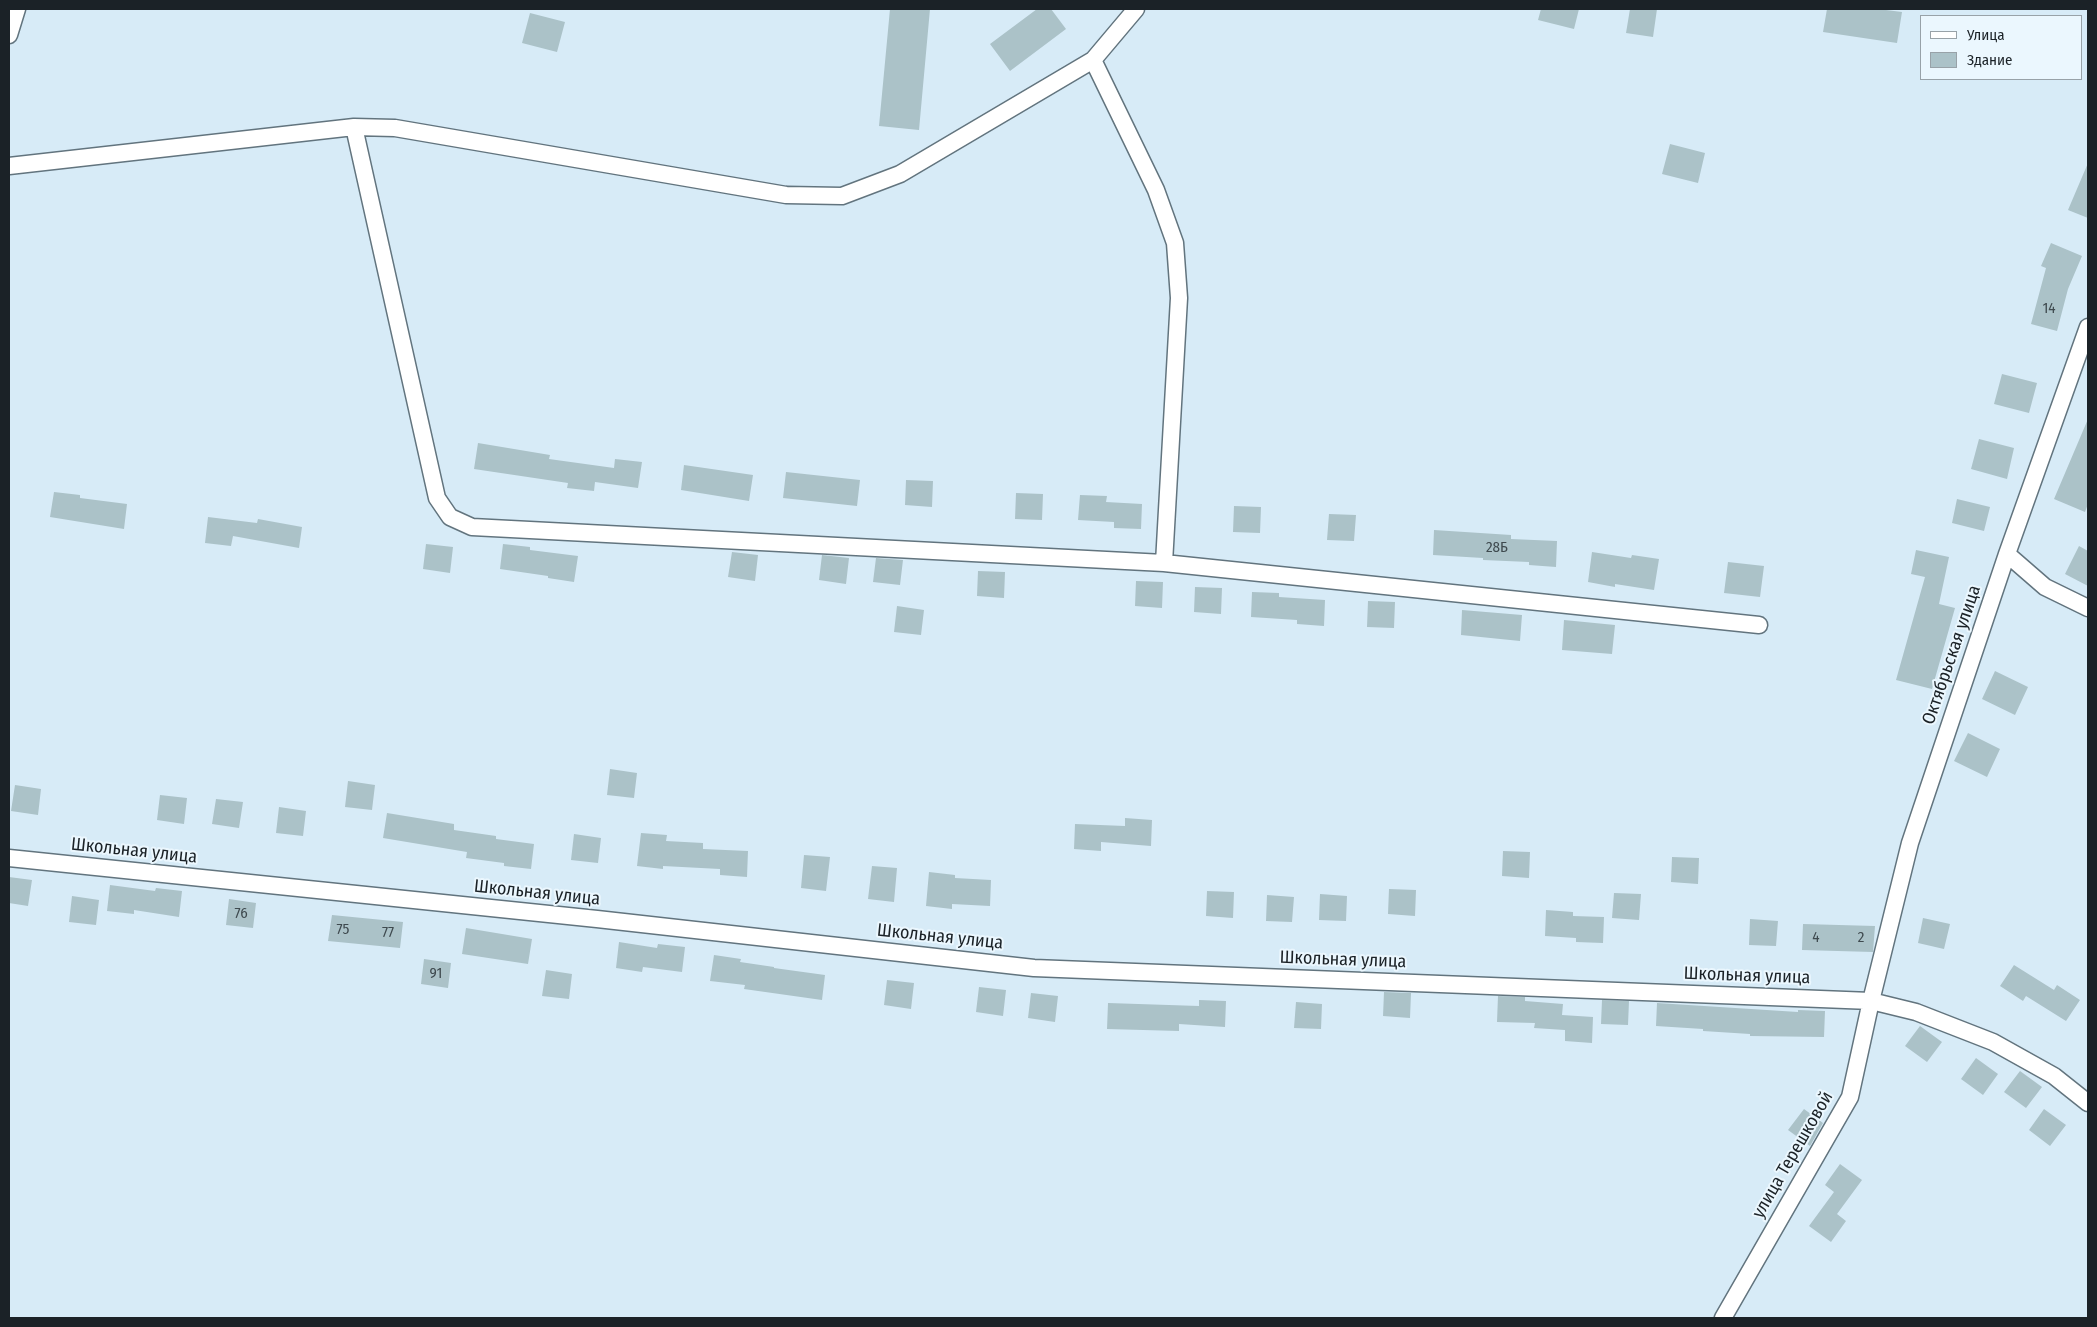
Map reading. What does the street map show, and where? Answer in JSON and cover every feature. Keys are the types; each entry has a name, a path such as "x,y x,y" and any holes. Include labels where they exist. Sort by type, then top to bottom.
{"street":[{"path":"9,35 17,9"},
{"path":"9,166 354,127 395,128 786,195 842,196 900,174 1093,60 1136,9"},
{"path":"1093,60 1156,190 1175,243 1179,298 1164,564"},
{"path":"354,127 437,498 450,517 472,527 1164,564 1759,625"},
{"name":"Октябрьская улица","path":"1871,1001 1910,843 2008,554 2088,327"},
{"path":"2008,554 2045,588 2088,608"},
{"name":"Школьная улица","path":"9,858 596,919 1034,968 1871,1001 1916,1012 1993,1042 2054,1076 2088,1103"},
{"name":"улица Терешковой","path":"1723,1318 1850,1096 1871,1001"}],"building":[{"path":"890,9 930,9 919,130 879,126"},
{"path":"1037,9 1051,9 1066,29 1010,71 990,44"},
{"path":"1541,9 1579,9 1574,29 1538,20"},
{"path":"1630,9 1657,9 1653,37 1626,33"},
{"path":"1827,9 1878,9 1902,12 1897,43 1823,32"},
{"path":"530,13 565,22 557,52 522,43"},
{"path":"1670,144 1705,153 1698,183 1662,174"},
{"path":"2088,163 2088,218 2068,210"},
{"path":"2051,243 2082,256 2068,289 2057,331 2031,324 2046,268 2041,266"},
{"path":"2002,374 2037,383 2029,413 1994,404"},
{"path":"2088,419 2088,504 2085,512 2054,499"},
{"path":"1979,439 2014,448 2007,479 1971,469"},
{"path":"478,443 550,455 549,459 614,468 615,459 642,462 638,488 595,482 594,491 567,488 568,483 474,469"},
{"path":"684,465 753,475 749,501 681,490"},
{"path":"786,472 860,480 857,506 783,498"},
{"path":"906,480 933,481 932,507 905,505"},
{"path":"54,492 80,495 80,498 127,504 124,529 50,517"},
{"path":"1016,493 1043,494 1042,520 1015,519"},
{"path":"1080,495 1107,496 1106,502 1142,504 1141,529 1114,528 1114,522 1078,520"},
{"path":"1957,499 1990,507 1984,531 1952,523"},
{"path":"1234,506 1261,507 1260,533 1233,532"},
{"path":"1329,514 1356,515 1354,541 1327,540"},
{"path":"208,517 257,523 258,519 302,527 299,548 233,536 231,546 205,543"},
{"path":"1434,530 1511,535 1511,539 1557,541 1556,567 1529,565 1529,562 1433,555"},
{"path":"426,544 453,547 450,573 423,569"},
{"path":"503,544 530,547 530,550 578,556 574,582 500,569"},
{"path":"2079,546 2088,551 2088,586 2065,574"},
{"path":"1916,550 1949,557 1939,604 1955,608 1932,689 1896,680 1925,577 1911,574"},
{"path":"732,552 758,555 755,581 728,577"},
{"path":"1592,552 1631,558 1632,555 1659,559 1654,590 1615,584 1615,587 1588,582"},
{"path":"822,555 849,558 846,584 819,580"},
{"path":"876,558 903,560 900,585 873,582"},
{"path":"1728,562 1764,566 1760,597 1724,593"},
{"path":"978,571 1005,572 1004,598 977,596"},
{"path":"1136,581 1163,582 1162,608 1135,606"},
{"path":"1195,587 1222,588 1221,614 1194,612"},
{"path":"1252,592 1279,593 1279,597 1325,600 1324,626 1297,624 1297,620 1251,617"},
{"path":"1368,601 1395,602 1394,628 1367,627"},
{"path":"897,606 924,610 921,635 894,632"},
{"path":"1462,610 1522,615 1520,641 1461,635"},
{"path":"1564,620 1615,625 1612,654 1562,650"},
{"path":"1995,671 2028,687 2015,715 1982,699"},
{"path":"1968,733 2000,749 1987,777 1954,761"},
{"path":"610,769 637,773 634,798 607,795"},
{"path":"348,781 375,785 372,810 345,807"},
{"path":"15,785 41,789 38,815 11,811"},
{"path":"160,795 187,798 184,824 157,820"},
{"path":"216,799 243,802 239,828 212,824"},
{"path":"279,807 306,811 303,836 276,833"},
{"path":"387,813 454,824 454,830 496,836 496,839 534,844 531,869 504,866 504,863 466,858 467,852 383,838"},
{"path":"1125,818 1152,820 1151,846 1101,842 1101,851 1074,849 1075,824 1125,826"},
{"path":"641,833 667,835 666,841 703,843 703,849 748,851 747,877 720,875 720,869 663,866 663,869 637,866"},
{"path":"574,834 601,838 598,863 571,860"},
{"path":"1503,851 1530,852 1529,878 1502,876"},
{"path":"804,855 830,857 826,891 801,888"},
{"path":"1672,857 1699,858 1698,884 1671,882"},
{"path":"872,866 897,868 894,902 868,899"},
{"path":"929,872 955,875 955,878 991,880 990,906 952,904 952,909 926,906"},
{"path":"9,877 32,880 28,906 9,903"},
{"path":"110,885 155,891 156,888 182,891 179,917 134,910 134,914 107,911"},
{"path":"1389,889 1416,890 1415,916 1388,914"},
{"path":"1207,891 1234,892 1233,918 1206,916"},
{"path":"1614,893 1641,894 1639,920 1612,918"},
{"path":"1320,894 1347,896 1346,921 1319,920"},
{"path":"1267,895 1294,897 1292,922 1266,921"},
{"path":"72,896 99,900 96,925 69,922"},
{"path":"229,899 256,903 253,928 226,925"},
{"path":"1546,910 1573,912 1573,916 1604,917 1603,943 1576,942 1576,938 1545,936"},
{"path":"332,915 403,922 400,948 328,941"},
{"path":"1923,918 1950,924 1944,949 1918,943"},
{"path":"1750,919 1778,921 1776,946 1749,945"},
{"path":"1803,924 1875,926 1873,952 1802,950"},
{"path":"466,928 532,939 528,964 462,954"},
{"path":"619,942 657,948 658,944 685,947 682,972 643,967 642,972 616,968"},
{"path":"714,955 741,959 740,962 825,975 822,1000 744,989 745,985 710,981"},
{"path":"424,959 451,963 448,988 421,984"},
{"path":"2014,965 2054,990 2057,985 2080,1000 2066,1021 2026,996 2023,1001 2000,986"},
{"path":"546,970 572,974 569,999 542,996"},
{"path":"887,980 914,983 911,1009 884,1005"},
{"path":"979,987 1006,990 1003,1016 976,1012"},
{"path":"1384,992 1411,993 1410,1018 1383,1016"},
{"path":"1031,993 1058,996 1055,1022 1028,1018"},
{"path":"1498,996 1525,997 1525,1001 1563,1004 1562,1015 1593,1017 1592,1043 1565,1041 1565,1030 1534,1028 1535,1023 1497,1022"},
{"path":"1199,1000 1226,1001 1225,1027 1179,1024 1179,1031 1107,1029 1108,1003 1199,1006"},
{"path":"1602,1000 1629,1001 1628,1025 1601,1024"},
{"path":"1296,1002 1322,1004 1321,1029 1294,1028"},
{"path":"1657,1003 1798,1012 1798,1010 1825,1011 1824,1037 1750,1036 1750,1034 1703,1031 1703,1029 1656,1026"},
{"path":"1920,1026 1942,1042 1927,1062 1905,1046"},
{"path":"1976,1058 1998,1074 1983,1095 1961,1079"},
{"path":"2020,1071 2042,1087 2026,1108 2004,1092"},
{"path":"1804,1109 1823,1123 1810,1146 1788,1130"},
{"path":"2044,1109 2066,1125 2050,1146 2029,1130"},
{"path":"1840,1164 1862,1180 1837,1214 1846,1221 1831,1242 1809,1226 1834,1192 1825,1185"}]}
